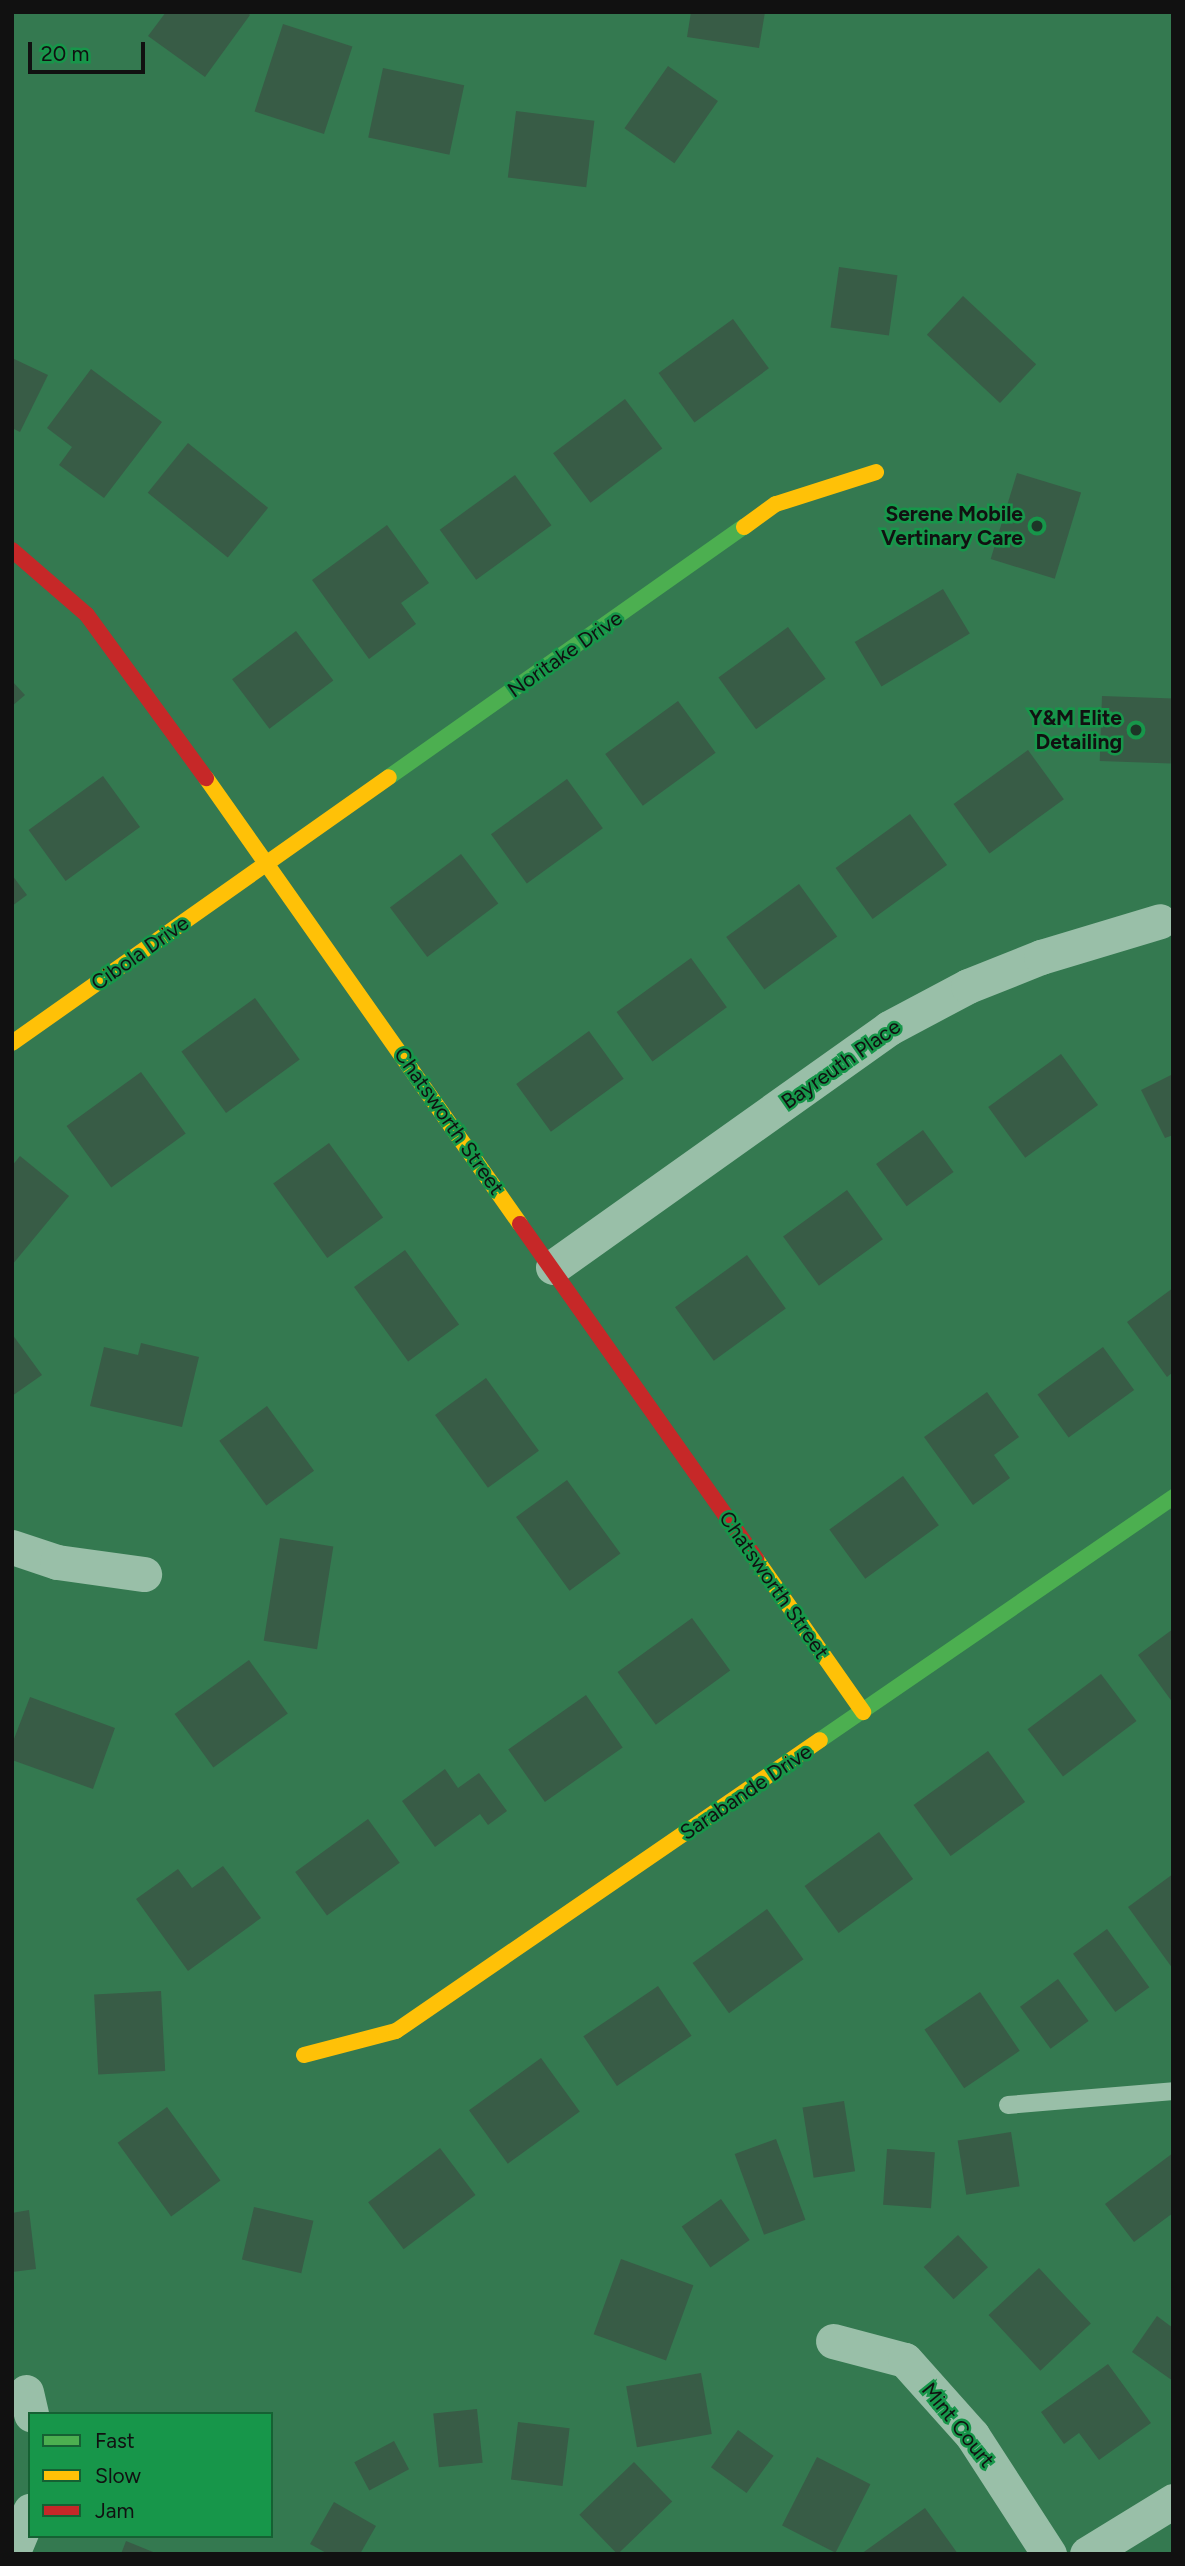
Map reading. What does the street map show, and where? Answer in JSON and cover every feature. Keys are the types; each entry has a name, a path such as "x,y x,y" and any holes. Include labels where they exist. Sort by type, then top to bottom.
{"street":[{"name":"Noritake Drive","path":"267,864 776,504 876,472"},
{"name":"Chatsworth Street","path":"12,550 87,615 118,652 553,1267 863,1712"},
{"name":"Cibola Drive","path":"12,1043 267,864"},
{"name":"Bayreuth Place","path":"553,1267 890,1028 968,986 1041,957 1160,921"},
{"name":"Sarabande Drive","path":"304,2054 396,2031 1173,1497"},
{"path":"12,1546 57,1562 144,1574"},
{"name":"Mint Court","path":"834,2341 905,2360 972,2435 1048,2554"},
{"path":"1087,2554 1173,2501"},
{"path":"12,2554 28,2516"}],"lane":[{"path":"1008,2105 1173,2091"}],"building":[{"path":"166,12 247,12 250,15 205,77 148,36"},
{"path":"691,12 765,12 759,48 687,37"},
{"path":"283,24 352,47 324,134 255,111"},
{"path":"668,66 718,101 674,163 624,128"},
{"path":"383,68 464,85 449,155 368,137"},
{"path":"516,111 594,121 586,187 508,178"},
{"path":"839,267 897,275 889,336 831,327"},
{"path":"963,296 1036,364 1000,403 927,335"},
{"path":"733,319 769,368 694,422 659,373"},
{"path":"12,358 48,375 20,432 12,428"},
{"path":"91,369 162,422 104,498 59,465 72,447 47,428"},
{"path":"625,399 662,449 590,503 553,453"},
{"path":"188,443 268,508 228,558 148,493"},
{"name":"Serene Mobile Vertinary Care","path":"1017,473 1081,493 1055,579 991,559"},
{"path":"515,475 551,525 476,580 440,530"},
{"path":"387,525 429,583 401,603 416,624 369,659 312,580"},
{"path":"943,589 970,634 881,687 855,642"},
{"path":"788,627 826,679 756,729 718,678"},
{"path":"296,631 333,681 269,729 232,679"},
{"path":"12,681 25,695 12,706"},
{"name":"Y&M Elite Detailing","path":"1102,696 1173,698 1171,763 1100,761"},
{"path":"678,701 716,753 643,806 605,754"},
{"path":"1028,750 1064,799 989,853 954,804"},
{"path":"103,776 140,827 66,881 29,830"},
{"path":"567,779 603,828 527,884 491,834"},
{"path":"910,814 947,865 873,919 836,868"},
{"path":"461,854 498,904 427,957 390,908"},
{"path":"12,875 27,895 12,906"},
{"path":"799,884 837,937 764,989 726,937"},
{"path":"691,958 727,1007 652,1061 617,1012"},
{"path":"255,998 300,1059 226,1113 181,1051"},
{"path":"589,1031 624,1079 551,1132 516,1084"},
{"path":"1061,1054 1098,1105 1025,1158 988,1107"},
{"path":"141,1072 186,1133 111,1188 67,1126"},
{"path":"1173,1074 1173,1135 1165,1138 1141,1090"},
{"path":"923,1130 954,1172 907,1206 876,1164"},
{"path":"329,1143 383,1217 327,1258 273,1184"},
{"path":"20,1156 69,1196 12,1265 12,1166"},
{"path":"847,1190 883,1239 819,1286 783,1236"},
{"path":"405,1250 459,1324 408,1361 354,1287"},
{"path":"747,1255 786,1308 714,1361 675,1307"},
{"path":"1173,1288 1173,1372 1167,1377 1127,1322"},
{"path":"12,1334 42,1375 12,1396"},
{"path":"141,1343 199,1357 182,1427 90,1406 104,1347 138,1355"},
{"path":"1103,1347 1134,1390 1069,1437 1037,1395"},
{"path":"486,1378 539,1451 488,1488 435,1415"},
{"path":"987,1392 1019,1437 994,1455 1010,1478 973,1505 924,1437"},
{"path":"267,1406 314,1471 266,1505 219,1441"},
{"path":"903,1476 939,1525 865,1579 829,1529"},
{"path":"567,1480 620,1554 570,1591 516,1517"},
{"path":"280,1538 333,1546 317,1649 264,1641"},
{"path":"692,1618 730,1671 656,1725 618,1672"},
{"path":"1173,1629 1173,1703 1138,1655"},
{"path":"249,1660 288,1713 213,1767 175,1714"},
{"path":"1101,1674 1137,1721 1063,1776 1028,1729"},
{"path":"586,1695 623,1747 545,1802 508,1749"},
{"path":"30,1697 115,1728 93,1789 12,1760 12,1744"},
{"path":"988,1751 1025,1802 951,1856 914,1805"},
{"path":"445,1769 458,1788 479,1773 507,1811 488,1825 480,1814 435,1847 402,1801"},
{"path":"368,1819 400,1863 327,1916 295,1872"},
{"path":"879,1832 913,1879 839,1933 805,1886"},
{"path":"223,1866 261,1918 188,1971 136,1899 178,1869 192,1888"},
{"path":"1173,1874 1173,1969 1128,1907"},
{"path":"767,1909 803,1959 729,2013 693,1963"},
{"path":"1107,1929 1149,1987 1115,2012 1073,1954"},
{"path":"1058,1979 1089,2021 1051,2049 1020,2007"},
{"path":"658,1986 692,2036 617,2086 583,2036"},
{"path":"161,1991 165,2071 98,2074 94,1995"},
{"path":"980,1992 1020,2051 964,2088 924,2029"},
{"path":"541,2058 580,2111 508,2164 469,2110"},
{"path":"844,2101 855,2171 814,2178 803,2108"},
{"path":"167,2107 220,2181 171,2216 118,2143"},
{"path":"1011,2132 1020,2186 966,2195 958,2140"},
{"path":"776,2139 805,2220 764,2235 735,2154"},
{"path":"440,2148 476,2195 404,2249 368,2202"},
{"path":"887,2149 935,2152 931,2208 883,2205"},
{"path":"1173,2153 1173,2213 1134,2242 1105,2204"},
{"path":"721,2199 750,2240 710,2267 682,2227"},
{"path":"254,2207 313,2221 301,2273 242,2260"},
{"path":"29,2210 36,2269 12,2272 12,2213"},
{"path":"958,2235 988,2267 954,2299 924,2267"},
{"path":"621,2259 693,2285 666,2361 594,2334"},
{"path":"1039,2268 1091,2324 1040,2371 989,2315"},
{"path":"1157,2316 1173,2328 1173,2381 1132,2352"},
{"path":"1108,2364 1151,2423 1099,2460 1079,2433 1064,2444 1041,2412"},
{"path":"701,2373 712,2434 637,2447 626,2386"},
{"path":"477,2409 483,2463 439,2467 433,2414"},
{"path":"518,2422 570,2428 563,2486 511,2480"},
{"path":"738,2430 774,2456 747,2493 711,2467"},
{"path":"394,2441 409,2469 369,2490 354,2462"},
{"path":"817,2457 870,2484 836,2553 782,2526"},
{"path":"634,2462 672,2502 618,2554 579,2515"},
{"path":"334,2502 376,2526 360,2554 328,2554 310,2544"},
{"path":"925,2508 958,2554 861,2554"},
{"path":"126,2541 158,2554 121,2554"}],"traffic: fast":[{"path":"389,777 744,527"},
{"path":"820,1740 1173,1497"}],"traffic: slow":[{"path":"744,527 776,504 876,472"},
{"path":"12,1043 389,777"},
{"path":"206,778 520,1224"},
{"path":"756,1559 863,1712"},
{"path":"304,2055 396,2031 820,1740"}],"traffic: jam":[{"path":"12,550 87,615 206,778"},
{"path":"520,1224 756,1559"}],"place":[{"name":"Serene Mobile Vertinary Care","path":"1037,526"},
{"name":"Y&M Elite Detailing","path":"1136,730"}]}
